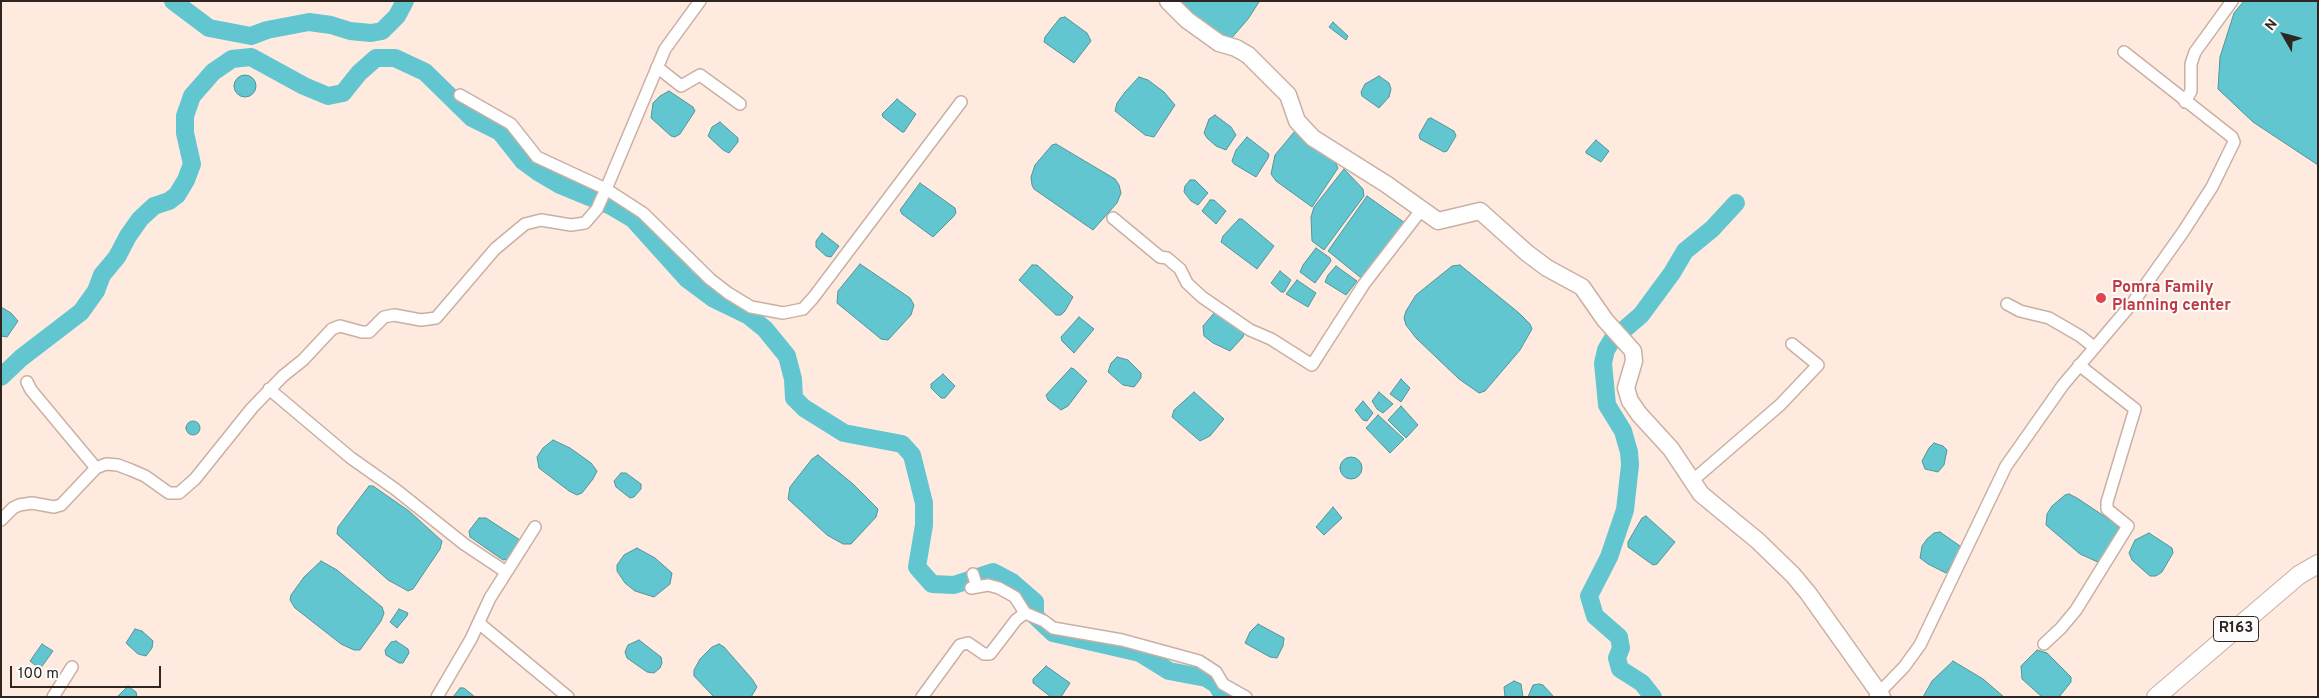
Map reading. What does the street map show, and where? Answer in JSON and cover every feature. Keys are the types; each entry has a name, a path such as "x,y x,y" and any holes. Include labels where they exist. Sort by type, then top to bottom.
{"main road":[{"name":"R163","path":"2156,697 2299,575 2318,564"}],"street":[{"path":"1,520 13,508 26,503 54,507 62,505 96,468 106,464 118,464 145,476 169,493 179,494 195,479 269,389 303,360 332,329 340,326 369,332 384,318 394,315 422,320 436,318 490,255 518,228 532,220 580,225 590,219 605,192 666,49 700,1"},
{"path":"1168,1 1219,43 1236,48 1248,55 1288,95 1297,121 1313,138 1422,209 1435,220 1443,222 1477,210 1484,213 1527,253 1547,268 1582,286 1612,329 1629,346 1634,356 1626,388 1627,396 1639,414 1671,449 1701,494 1758,541 1793,575 1808,593 1879,695 1920,645 2001,476 2029,432 2079,365 2113,328 2134,301 2183,232 2212,187 2234,142 2225,132 2124,52"},
{"path":"2185,102 2191,91 2191,64 2195,52 2232,1"},
{"path":"657,67 680,86 700,75 740,104"},
{"path":"460,95 511,124 537,157 643,213 710,280 728,293 751,307 784,313 802,309 961,102"},
{"path":"1113,218 1160,257 1168,258 1180,269 1187,283 1202,297 1250,330 1271,338 1312,365 1364,284 1422,209"},
{"path":"2007,304 2020,311 2049,318 2068,328 2094,347"},
{"path":"1692,481 1780,405 1818,366 1792,344"},
{"path":"2044,644 2076,610 2128,526 2107,508 2107,502 2136,409 2079,365"},
{"path":"27,382 31,390 96,468"},
{"path":"269,389 351,458 383,480 464,544 506,572"},
{"path":"437,697 480,624 490,598 535,528"},
{"path":"974,583 988,584 999,588 1015,598 1025,613 1035,616 1053,628 1107,644 1199,661 1216,672 1224,684 1246,697"},
{"path":"922,697 960,645 968,643 984,654 990,654 1016,620 1025,613"},
{"path":"480,624 568,697"},
{"path":"53,697 72,667"}],"water":[{"path":"1180,1 1259,2 1248,19 1229,41 1194,16"},
{"path":"2244,1 2318,1 2318,165 2253,122 2218,89 2220,57 2234,13"},
{"path":"1065,17 1087,33 1091,41 1074,63 1044,42 1045,37 1060,18"},
{"path":"1333,22 1348,36 1346,40 1329,27"},
{"path":"245,75 253,78 256,86 253,94 245,97 237,94 234,86 237,78"},
{"path":"1379,76 1389,83 1391,89 1389,97 1379,108 1362,96 1361,92 1365,84"},
{"path":"1139,77 1148,80 1164,92 1175,105 1154,137 1145,135 1115,111 1117,103"},
{"path":"669,91 693,107 695,111 680,134 675,137 671,136 651,118 653,103"},
{"path":"897,99 916,114 904,132 883,117 882,114"},
{"path":"1215,115 1231,127 1236,135 1226,150 1216,146 1204,133 1209,119"},
{"path":"1431,118 1454,131 1456,136 1447,151 1444,152 1420,139 1419,135 1428,119"},
{"path":"720,122 738,138 738,142 729,153 708,136 712,127"},
{"path":"1295,131 1334,160 1338,168 1312,207 1276,181 1271,174 1275,155"},
{"path":"1247,137 1269,154 1256,177 1232,161 1236,150"},
{"path":"1596,140 1609,151 1601,162 1586,153"},
{"path":"1056,144 1115,179 1119,185 1121,193 1117,203 1093,230 1034,189 1032,185 1031,177 1035,165 1052,145"},
{"path":"1344,169 1363,189 1364,196 1324,250 1312,241 1311,217 1314,207"},
{"path":"1190,180 1195,180 1208,193 1198,205 1191,201 1184,192 1185,186"},
{"path":"920,183 955,208 956,213 953,217 933,237 902,214 900,210"},
{"path":"1367,196 1405,223 1367,274 1360,277 1328,251"},
{"path":"1210,200 1214,200 1226,211 1216,224 1202,211"},
{"path":"1239,219 1242,219 1274,246 1257,269 1221,242 1223,236"},
{"path":"822,233 839,246 831,257 826,256 816,247 816,241"},
{"path":"1316,248 1330,258 1331,261 1315,283 1300,272"},
{"path":"860,264 910,298 914,305 911,315 888,340 881,339 837,303 838,291"},
{"path":"1032,265 1037,265 1073,297 1061,315 1056,315 1019,280"},
{"path":"1460,265 1519,313 1530,324 1532,329 1520,350 1485,391 1479,393 1459,379 1416,338 1406,325 1404,318 1416,295 1452,266"},
{"path":"1336,266 1357,281 1346,295 1325,282"},
{"path":"1280,271 1291,280 1284,292 1281,292 1271,283"},
{"path":"1297,280 1316,293 1308,307 1286,294"},
{"path":"1,307 11,313 18,321 7,337 1,336"},
{"path":"1215,312 1244,332 1243,337 1230,351 1213,343 1204,336 1203,326"},
{"path":"1079,317 1094,329 1074,353 1062,341 1061,337"},
{"path":"1117,357 1128,360 1141,373 1141,378 1134,387 1123,385 1108,372 1111,363"},
{"path":"1071,368 1087,381 1068,406 1061,410 1048,400 1046,395"},
{"path":"943,374 955,386 945,398 941,398 931,388 931,384"},
{"path":"1401,379 1410,388 1401,402 1390,394"},
{"path":"1194,392 1224,419 1210,436 1200,441 1172,417 1174,410"},
{"path":"1379,392 1393,404 1383,413 1377,409 1372,401"},
{"path":"1363,401 1373,413 1367,421 1363,420 1355,410"},
{"path":"1401,406 1418,425 1406,438 1388,420"},
{"path":"1378,415 1404,439 1390,453 1366,428"},
{"path":"190,421 196,421 200,428 196,435 190,435 186,431 186,425"},
{"path":"553,440 570,448 591,463 597,471 582,493 577,495 569,491 539,468 537,457 543,448"},
{"path":"1934,443 1943,446 1947,450 1944,465 1938,472 1925,469 1922,461"},
{"path":"818,455 853,484 878,509 876,517 851,544 843,544 827,535 788,499 790,487 812,459"},
{"path":"1351,457 1359,460 1362,468 1359,476 1351,479 1343,476 1340,468 1343,460"},
{"path":"621,473 626,473 641,484 641,489 634,497 630,498 616,487 614,481"},
{"path":"369,486 373,486 409,511 442,541 440,549 413,589 408,591 388,580 337,534 338,527"},
{"path":"2069,494 2116,524 2119,529 2119,534 2100,563 2080,554 2046,525 2047,514 2052,506"},
{"path":"1333,507 1342,518 1324,535 1316,527"},
{"path":"1646,516 1675,542 1657,564 1653,565 1628,547 1628,542 1632,535 1642,518"},
{"path":"479,518 486,518 520,540 509,559 503,560 470,537 469,531"},
{"path":"1940,532 1960,546 1959,555 1946,573 1920,558 1922,546 1927,539 1934,533"},
{"path":"2149,533 2172,548 2173,553 2162,572 2156,576 2150,576 2132,560 2129,553 2135,540"},
{"path":"637,548 655,558 672,573 670,584 654,597 635,591 625,583 617,571 617,565 624,555"},
{"path":"321,561 337,570 382,607 384,613 381,621 360,650 354,650 341,644 295,608 290,600 291,595 304,577"},
{"path":"399,609 408,613 397,628 390,622"},
{"path":"1258,624 1284,638 1283,646 1277,658 1270,657 1245,643 1250,632"},
{"path":"135,629 142,631 153,641 152,648 146,656 138,654 126,643"},
{"path":"639,640 661,657 662,663 660,668 654,673 647,672 627,658 625,652 628,645"},
{"path":"396,641 408,649 409,653 403,663 399,663 386,655 385,650 391,642"},
{"path":"42,644 53,651 40,669 30,661"},
{"path":"719,644 724,647 757,687 751,697 714,697 694,676 694,670 700,659 712,647"},
{"path":"2037,650 2047,653 2071,677 2071,682 2059,697 2042,697 2022,679 2021,666"},
{"path":"1953,661 1983,679 2004,697 1923,697 1932,681"},
{"path":"1046,666 1070,683 1061,697 1051,697 1033,683 1033,679"},
{"path":"1514,681 1521,684 1523,697 1505,697 1504,687"},
{"path":"1533,685 1543,685 1554,697 1528,697"},
{"path":"128,686 136,692 137,697 117,697"},
{"path":"460,688 464,688 475,697 453,697"}],"waterway":[{"path":"173,1 209,28 251,36 267,30 309,22 331,25 350,31 371,33 382,31 397,16 405,1"},
{"path":"1,377 21,358 81,312 96,291 102,275 117,257 140,219 154,206 169,201 177,195 186,180 192,164 185,133 185,116 192,96 213,72 232,59 251,57 304,86 328,96 343,93 359,73 376,58 395,58 425,72 472,118 500,132 523,161 538,172 560,185 611,206 633,219 687,279 714,299 749,316 765,329 787,356 793,379 794,398 804,408 844,433 902,444 912,455 924,503 924,525 917,567 932,584 954,585 993,572 1012,582 1035,602 1035,616 1053,633 1140,653 1169,671 1206,678 1216,684 1224,697"},
{"path":"1653,697 1642,683 1620,669 1617,658 1621,648 1619,637 1595,616 1589,596 1609,557 1625,510 1630,465 1629,452 1623,431 1607,405 1603,363 1606,350 1612,340 1641,315 1672,273 1685,251 1712,229 1736,203"}],"place":[{"name":"Pomra Family Planning center","path":"2101,298"}]}
